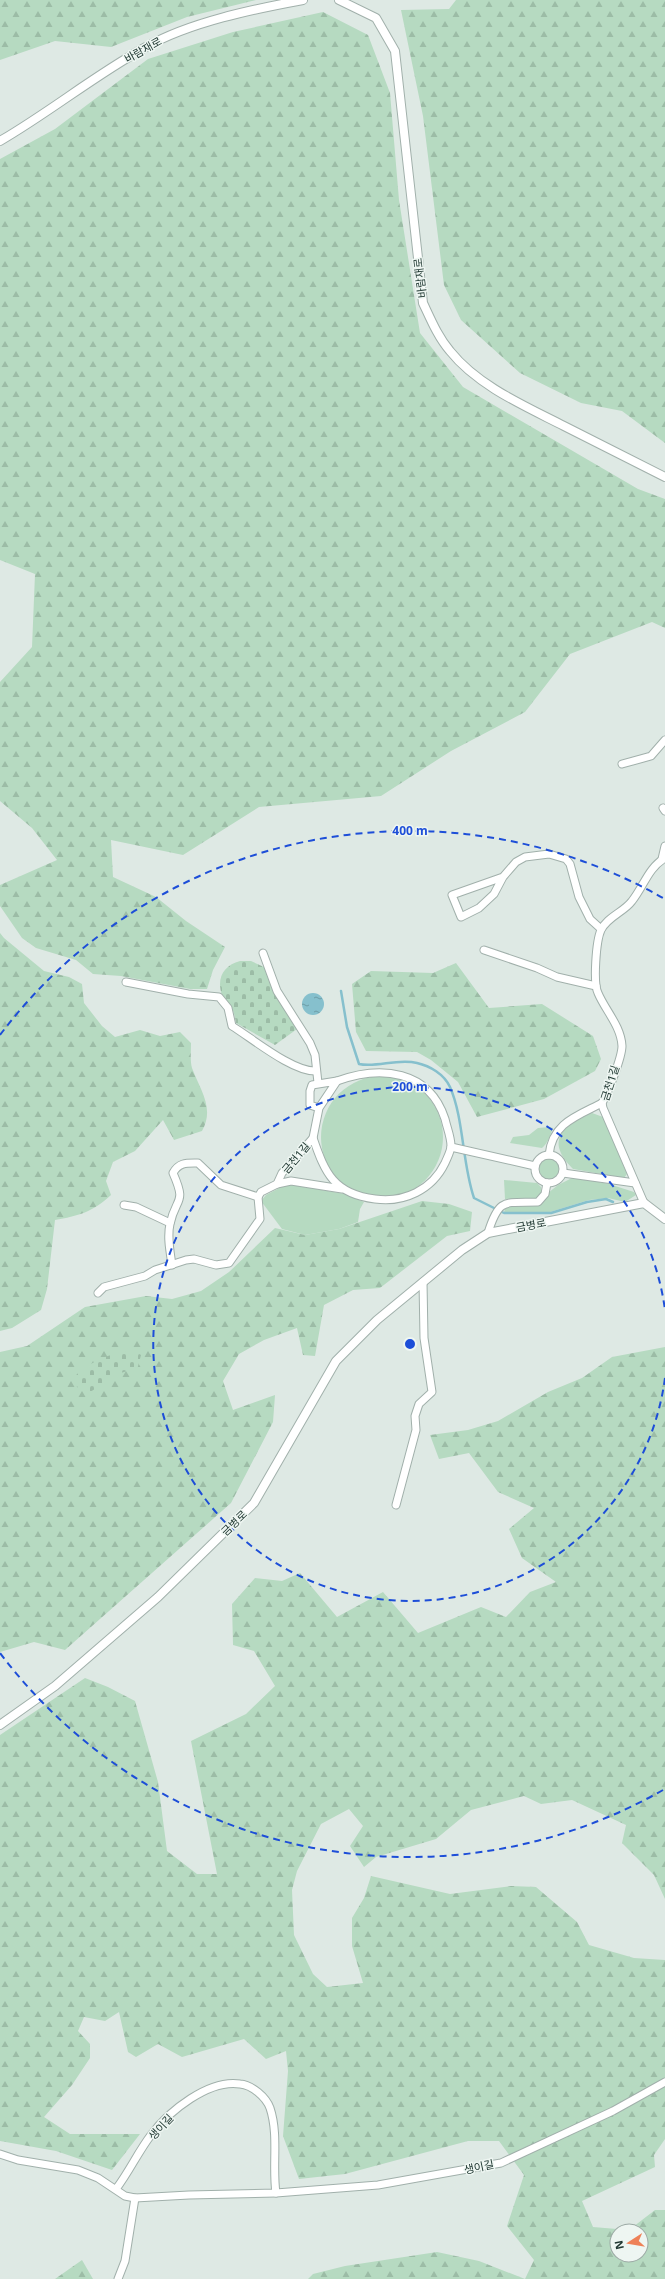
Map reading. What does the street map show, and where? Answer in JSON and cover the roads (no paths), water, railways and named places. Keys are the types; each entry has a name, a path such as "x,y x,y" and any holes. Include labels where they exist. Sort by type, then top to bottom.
{"street":[{"name":"바람재로","path":"0,141 147,46 178,32 216,21 303,0"},
{"name":"바람재로","path":"339,0 376,18 395,51 423,303 442,340 450,352 470,371 494,388 533,410 665,477"},
{"path":"622,764 651,756 665,740"},
{"path":"484,950 537,968 557,977 596,986 601,929 608,921 632,901 646,876 664,859 665,846"},
{"path":"503,877 452,895 461,917 479,908 494,894 503,877 516,862 525,857 549,854 566,859 573,872 579,897 590,919 601,929"},
{"path":"263,953 277,991 310,1043 315,1055 318,1083"},
{"path":"126,982 188,994 219,997 228,1008 232,1026 286,1060 307,1071 316,1071"},
{"name":"금천1길","path":"596,986 611,1016 622,1048 602,1103 644,1203"},
{"path":"319,1108 310,1105 310,1091 312,1085 337,1081 358,1075 390,1073 419,1083 430,1090 437,1101 454,1148 535,1166"},
{"path":"314,1138 319,1108 337,1081"},
{"path":"549,1155 550,1144 563,1123 602,1103"},
{"name":"금천1길","path":"258,1197 261,1192 277,1184 282,1173 308,1142 314,1138 324,1169 342,1189 358,1197 379,1200 414,1194 433,1181 454,1148"},
{"path":"549,1155 560,1161 563,1173 559,1180 547,1184 536,1176 535,1166 540,1158 549,1155"},
{"path":"98,1293 104,1286 146,1276 172,1265 194,1259 216,1265 229,1263 260,1219 258,1197 221,1185 198,1163 185,1163 176,1167 172,1173 181,1191 180,1200 170,1223 169,1249 172,1265"},
{"path":"563,1173 635,1183"},
{"path":"277,1184 291,1181 342,1189"},
{"path":"488,1233 500,1206 510,1201 538,1202 545,1194 547,1184"},
{"path":"644,1203 651,1210 665,1219"},
{"name":"금병로","path":"0,1725 55,1686 158,1597 254,1503 336,1361 377,1320 462,1250 488,1233 644,1203"},
{"path":"124,1205 136,1207 170,1223"},
{"path":"396,1506 416,1430 415,1416 419,1404 432,1392 424,1338 423,1282"},
{"name":"생이길","path":"0,2154 18,2160 78,2170 98,2178 125,2196 135,2198 276,2193 378,2185 501,2163 613,2111 665,2082"},
{"name":"생이길","path":"116,2189 129,2172 151,2135 163,2122 201,2092 226,2083 234,2083 250,2087 265,2100 269,2107 274,2130 276,2193"},
{"path":"118,2279 125,2261 135,2198"}],"water":[{"path":"313,993 321,996 324,1004 321,1012 313,1015 305,1012 302,1004 305,996"}],"waterway":[{"path":"341,991 347,1027 359,1064 373,1065 402,1062 417,1063 436,1071 447,1082 455,1100 461,1127 467,1170 474,1198 504,1213 551,1213 587,1202 606,1199 613,1202"}]}
